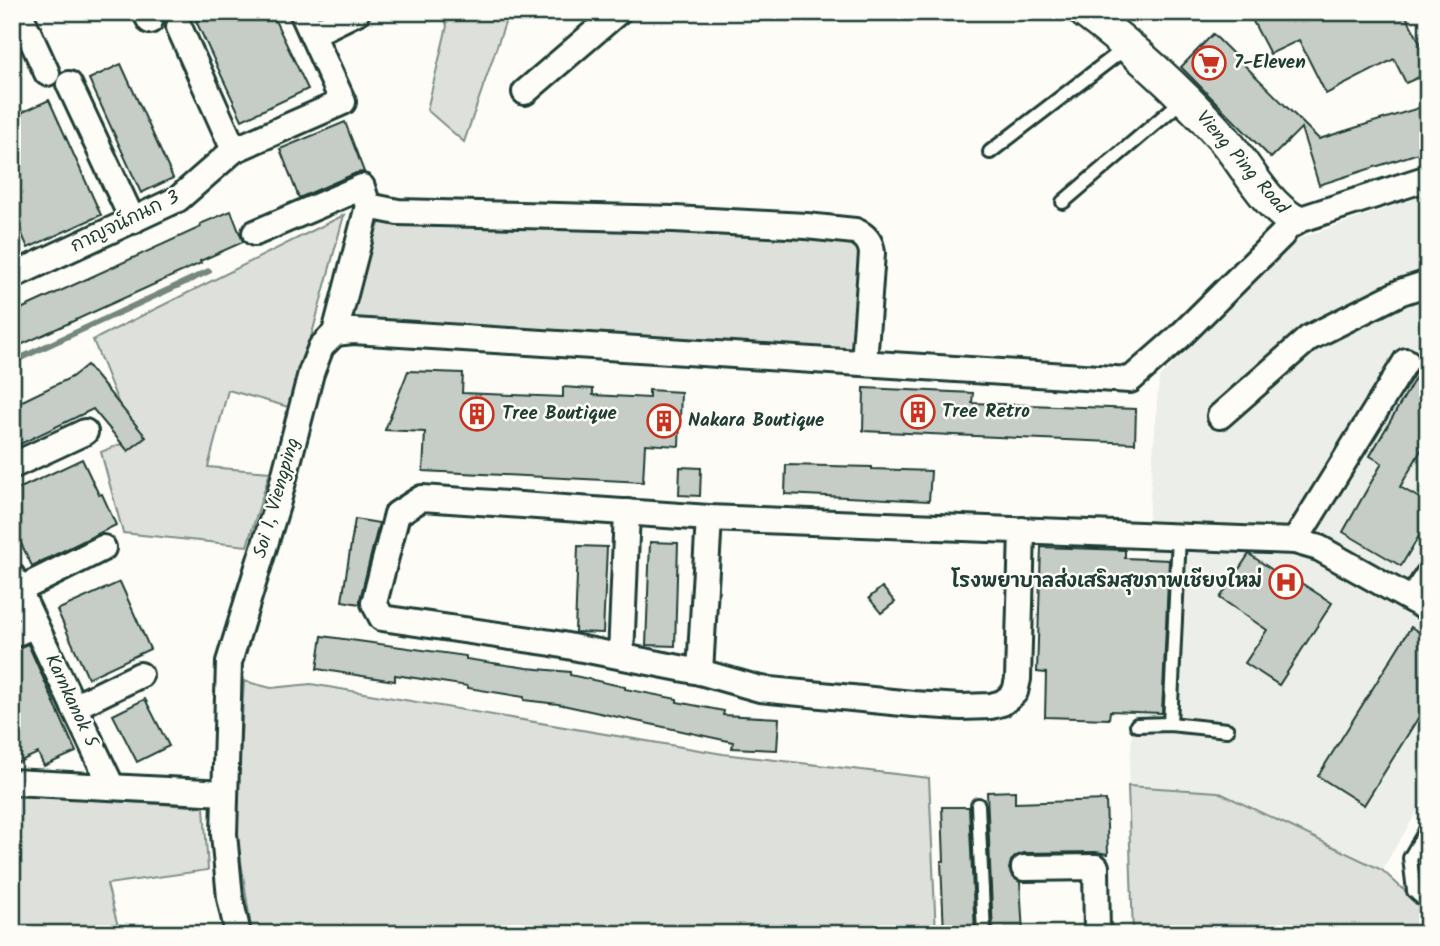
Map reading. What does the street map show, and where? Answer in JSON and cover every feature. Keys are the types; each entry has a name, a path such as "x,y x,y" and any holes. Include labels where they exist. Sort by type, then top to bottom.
{"street":[{"path":"19,12 58,79 133,221"},
{"path":"307,23 357,12"},
{"path":"525,92 618,12"},
{"name":"Vieng Ping Road","path":"1084,12 1128,46 1185,99 1221,136 1274,205 1293,220 1428,178"},
{"name":"กาญจน์กนก 3","path":"14,272 178,199 234,150 343,103 307,23"},
{"path":"179,27 234,150"},
{"path":"255,233 362,187 368,206 398,212 674,219 855,231 870,243 872,253 864,363"},
{"name":"Soi 1, Viengping","path":"238,934 230,898 224,834 229,662 277,505 311,373 321,347 335,333 368,206"},
{"path":"335,333 354,331 1130,380 1179,337 1282,235 1293,220"},
{"path":"1220,416 1309,338 1401,292 1428,284"},
{"path":"1295,541 1406,361"},
{"path":"12,466 85,432"},
{"path":"1021,530 1018,679 1015,692 1002,703 990,706 913,704 760,689 700,672 552,643 382,618 374,603 397,514 422,498 709,518 1179,536 1295,541 1320,548 1420,605 1428,575"},
{"path":"621,656 627,512"},
{"path":"700,672 709,518"},
{"path":"15,583 103,548"},
{"name":"Karnkanok 5","path":"15,583 112,787"},
{"path":"12,635 35,625"},
{"path":"74,707 140,675"},
{"path":"12,782 225,793"},
{"path":"1024,868 1096,867 1097,934"}],"lane":[{"path":"990,152 1128,46"},
{"path":"1063,202 1185,99"},
{"path":"1170,724 1179,536"},
{"path":"1138,725 1170,724 1227,730"},
{"path":"978,805 984,934"},
{"path":"1428,827 1409,858 1414,891 1428,904"}],"shaded area":[{"path":"442,12 518,12 505,23 464,142 427,110 447,26"},
{"name":"โรงพยาบาลส่งเสริมสุขภาพเชียงใหม่","path":"1428,194 1428,793 1382,870 1218,793 1128,786 1159,378 1298,239"},
{"path":"344,215 292,408 228,390 208,467 270,472 247,546 123,533 101,452 133,439 93,340"},
{"path":"381,220 854,238 865,254 858,353 348,322 344,305"},
{"path":"244,681 271,688 311,684 723,754 929,778 936,934 252,934 236,829"},
{"path":"1128,786 1218,792 1382,870 1428,912 1428,934 1133,934"},
{"path":"12,794 204,807 208,870 107,884 120,934 12,934"}],"building":[{"path":"214,12 271,12 308,89 242,120 196,21"},
{"path":"1248,12 1404,12 1428,58 1428,73 1406,83 1394,59 1326,94 1299,40 1270,54"},
{"path":"1213,34 1319,139 1428,105 1428,150 1319,185 1301,128 1271,158 1181,67"},
{"path":"121,64 173,178 141,193 89,79"},
{"path":"49,100 101,215 28,248 12,212 12,117"},
{"path":"345,122 364,172 299,198 280,149"},
{"path":"231,211 243,242 12,349 12,313"},
{"path":"1428,356 1428,438 1400,487 1428,503 1428,521 1401,566 1343,532 1382,463 1370,456"},
{"path":"87,365 146,437 128,451 93,409 12,448 12,406 72,377"},
{"path":"408,371 463,373 462,393 563,397 563,387 593,389 593,395 649,398 649,390 681,392 679,446 645,444 643,482 423,471 425,432 385,430"},
{"path":"864,388 973,393 972,403 1136,409 1135,443 863,431"},
{"path":"82,459 116,525 32,566 12,525 12,492"},
{"path":"786,465 931,471 929,501 785,494"},
{"path":"680,467 701,468 700,496 679,495"},
{"path":"355,519 379,523 360,604 342,601"},
{"path":"650,542 678,543 675,646 646,645"},
{"path":"578,546 607,547 603,633 575,632"},
{"path":"1041,547 1125,550 1125,558 1169,560 1162,713 1110,711 1109,719 1045,717 1046,673 1037,672"},
{"path":"1249,554 1296,586 1298,581 1332,603 1279,685 1245,663 1267,630 1220,598"},
{"path":"120,582 150,649 88,678 57,610"},
{"path":"882,587 895,602 881,613 869,598"},
{"path":"1411,627 1428,638 1428,702 1364,805 1318,776"},
{"path":"322,636 466,656 466,659 527,668 570,672 570,675 625,689 724,711 723,715 779,718 777,750 732,748 733,742 558,704 524,700 524,697 468,686 395,675 395,681 317,669"},
{"path":"28,644 76,752 44,766 38,753 12,765 12,650"},
{"path":"145,699 169,746 137,762 113,715"},
{"path":"1015,791 1015,803 1106,800 1108,854 1024,853 1016,856 1009,869 1012,876 1020,882 1023,934 993,934 987,792"},
{"path":"942,807 969,807 975,934 944,934"}],"waterway":[{"path":"12,362 209,271"}],"place":[{"name":"7-Eleven","path":"1209,63"},
{"name":"Tree Retro","path":"918,412"},
{"name":"Tree Boutique","path":"477,414"},
{"name":"Nakara Boutique","path":"664,421"},
{"name":"โรงพยาบาลส่งเสริมสุขภาพเชียงใหม่","path":"1286,582"}]}
